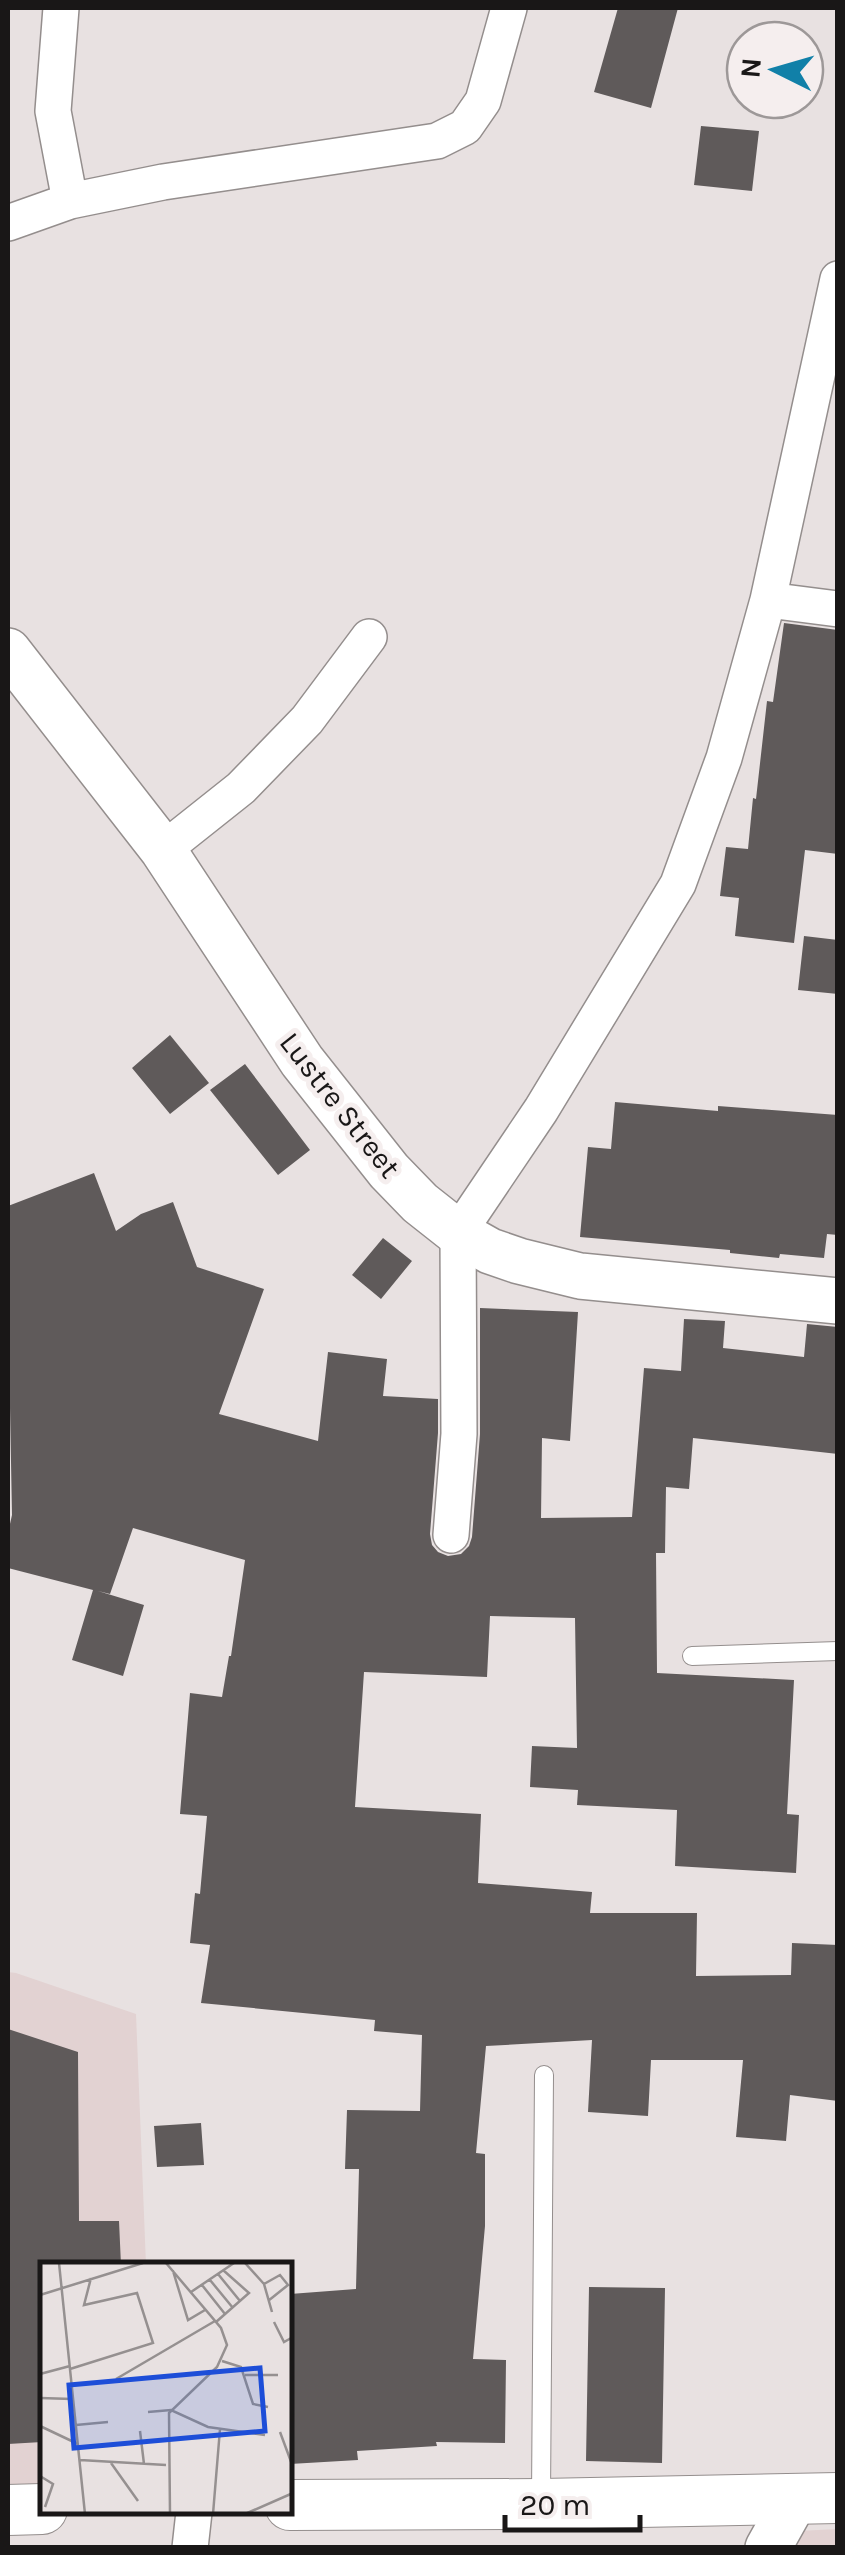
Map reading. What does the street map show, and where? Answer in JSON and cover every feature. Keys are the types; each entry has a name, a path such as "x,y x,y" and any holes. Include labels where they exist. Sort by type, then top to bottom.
{"main road":[{"path":"292,2505 817,2498"},
{"path":"8,2510 40,2509"}],"street":[{"path":"61,8 53,111 70,201"},
{"path":"8,223 70,201 163,182 438,140 465,126 483,101 510,8"},
{"path":"451,1535 460,1434 458,1233 541,1110 678,884 724,758 768,600 838,280"},
{"path":"768,600 838,609"},
{"path":"164,850 240,788 307,720 369,637"},
{"name":"Lustre Street","path":"8,651 164,850 302,1061 420,1204 490,1251 532,1265 580,1276 838,1300"},
{"path":"768,2548 817,2498"},
{"path":"190,2548 194,2515"}],"lane":[{"path":"692,1656 838,1651"},
{"path":"541,2504 544,2075"}],"shaded area":[{"path":"8,1972 136,2014 146,2262 40,2262 40,2486 8,2487"},
{"path":"837,2529 837,2547 789,2548 799,2531"}],"building":[{"path":"618,8 678,8 651,108 594,92"},
{"path":"701,126 759,131 752,191 694,185"},
{"path":"784,623 838,630 838,854 805,850 794,943 735,936 739,898 720,896 726,847 748,849 767,701 773,702"},
{"path":"804,936 838,940 838,994 798,990"},
{"path":"170,1035 209,1083 170,1114 132,1068"},
{"path":"245,1064 310,1150 278,1175 210,1090"},
{"path":"615,1102 838,1115 838,1235 827,1234 824,1258 780,1254 779,1258 580,1237 588,1147 611,1149"},
{"path":"94,1173 116,1231 141,1214 173,1202 197,1267 264,1289 219,1414 318,1441 328,1352 387,1359 383,1396 438,1399 430,1534 432,1545 448,1556 461,1554 472,1537 480,1434 480,1308 578,1312 570,1441 542,1438 541,1518 632,1517 644,1368 681,1371 684,1319 725,1321 723,1348 804,1357 807,1324 838,1327 838,1454 693,1438 689,1489 666,1487 665,1553 656,1553 657,1673 794,1680 787,1814 799,1815 796,1873 675,1866 677,1810 577,1805 578,1790 530,1787 532,1746 577,1748 575,1618 490,1616 487,1677 364,1672 355,1807 481,1814 478,1883 592,1892 590,1913 697,1913 696,1976 791,1975 792,1943 838,1945 838,2101 790,2095 786,2141 736,2137 743,2060 651,2060 648,2116 588,2112 592,2040 486,2046 476,2153 485,2154 485,2226 473,2359 506,2360 505,2443 436,2442 437,2446 357,2451 358,2460 292,2464 292,2294 356,2289 359,2169 345,2169 347,2110 420,2111 422,2035 374,2031 375,2020 201,2003 210,1945 190,1943 195,1893 200,1894 207,1816 180,1814 190,1693 222,1697 245,1560 133,1528 110,1594 98,1591 144,1605 123,1676 72,1660 93,1590 8,1568 12,1515 8,1206"},
{"path":"383,1238 412,1261 381,1299 352,1275"},
{"path":"8,2029 78,2052 79,2221 119,2221 121,2262 40,2262 40,2442 8,2444"},
{"path":"201,2123 204,2165 157,2167 154,2126"},
{"path":"589,2287 665,2288 662,2463 586,2461"}]}
